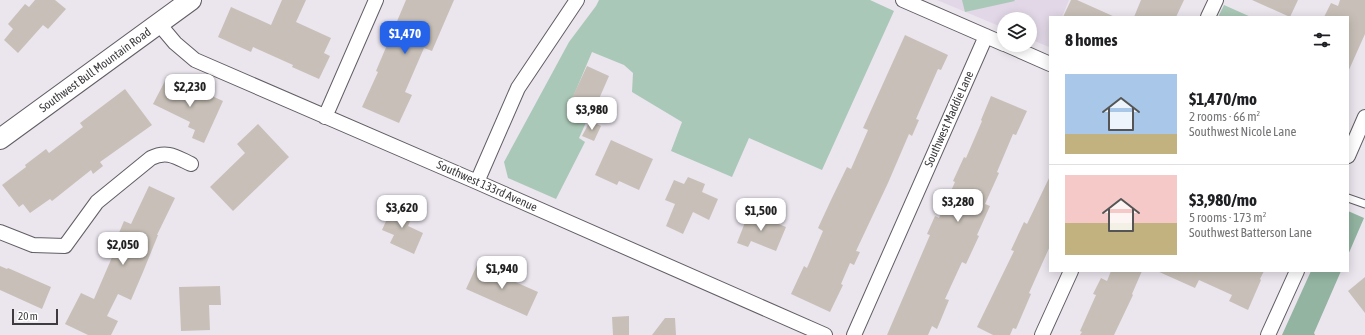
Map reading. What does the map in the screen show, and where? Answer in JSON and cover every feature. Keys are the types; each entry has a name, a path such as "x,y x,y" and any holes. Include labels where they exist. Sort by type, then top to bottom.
{"main road":[{"name":"Southwest Bull Mountain Road","path":"0,139 191,0"}],"street":[{"path":"325,117 376,0"},
{"path":"477,182 518,88 578,0"},
{"path":"903,0 997,41"},
{"path":"1208,16 1216,0"},
{"name":"Southwest 133rd Avenue","path":"159,24 175,43 195,60 825,335"},
{"name":"Southwest Maddie Lane","path":"854,335 986,36"},
{"path":"1023,52 1049,64"},
{"path":"1349,154 1365,117"},
{"path":"0,232 33,245 64,246 97,202 151,158 159,154 168,154 191,164"},
{"path":"1042,335 1071,272"},
{"path":"1268,335 1297,272"}],"lane":[{"path":"1349,198 1365,204"}],"shaded area":[{"path":"937,0 1069,0 1062,16 1049,16 1049,47 1037,42 1037,12 997,12 997,25"}],"green space":[{"path":"599,0 870,0 894,11 822,170 749,138 732,177 671,151 682,122 632,92 633,73 624,65 592,52 568,109 588,118 579,138 585,142 556,199 508,178 504,162 569,42"},
{"path":"962,0 1014,0 1015,1 965,12"},
{"path":"1224,5 1249,16 1218,16"},
{"path":"1349,211 1364,218 1349,253"},
{"path":"1311,272 1341,272 1314,333 1315,335 1282,335"}],"building":[{"path":"35,0 55,0 66,9 48,29 43,25 18,53 4,40 13,29 8,24 25,4 29,7"},
{"path":"282,0 306,0 296,22 331,38 324,53 330,56 319,79 292,67 293,65 253,47 251,52 218,37 231,7 271,25"},
{"path":"406,0 454,0 432,51 424,48 405,92 412,95 399,123 362,107 378,72 376,71"},
{"path":"1071,0 1077,0 1113,16 1063,16"},
{"path":"1141,0 1184,0 1176,16 1134,16"},
{"path":"1252,0 1298,0 1290,16"},
{"path":"1340,0 1365,0 1365,34 1349,70 1349,16 1324,16 1331,3 1338,6"},
{"path":"905,35 948,55 941,70 938,69 916,119 919,120 912,136 909,134 856,251 860,252 854,265 850,263 841,284 843,285 830,312 791,294 804,266 807,268 823,231 818,228 831,200 847,167 851,169 868,130 863,128"},
{"path":"587,66 609,76 595,108 572,98"},
{"path":"166,79 201,96 203,92 223,101 204,143 192,138 195,130 188,127 190,122 153,104"},
{"path":"125,89 152,125 100,162 103,166 93,174 91,170 52,201 50,199 30,213 23,204 19,207 2,185 26,167 25,165 46,149 49,153 83,127 80,123"},
{"path":"991,96 1027,111 1016,135 1013,134 997,172 999,173 985,204 990,206 977,235 979,236 966,264 962,262 945,299 949,300 937,329 932,326 928,335 887,335 930,235 927,234 935,216 939,218 955,182 953,181 964,157 966,158"},
{"path":"590,121 601,126 594,141 582,136"},
{"path":"258,124 289,157 233,211 210,187 245,153 237,144"},
{"path":"611,140 653,159 639,190 619,181 617,185 595,175"},
{"path":"688,177 705,184 702,192 718,199 709,220 693,212 683,234 666,226 675,204 665,200 674,180 684,184"},
{"path":"1049,178 1049,248 1029,293 1031,294 1016,329 1013,328 1010,335 993,335 977,327 1014,251 1011,250 1024,222 1027,224"},
{"path":"149,186 175,198 157,235 131,300 118,294 107,316 118,321 111,335 88,335 65,324 81,293 94,299 113,255 110,254 124,221 131,224"},
{"path":"394,203 414,212 408,226 423,233 414,254 390,243 394,235 382,230"},
{"path":"749,212 786,227 776,251 751,241 748,247 737,243"},
{"path":"477,265 538,292 527,316 466,289"},
{"path":"0,266 51,287 42,309 0,290"},
{"path":"1111,272 1142,272 1132,294 1133,295 1114,335 1080,335 1082,332 1080,331 1096,295 1093,294 1101,278 1107,281"},
{"path":"1159,272 1264,272 1248,310 1229,301 1232,295 1199,280 1195,288"},
{"path":"1365,277 1365,313 1348,291"},
{"path":"220,286 221,305 209,305 210,330 181,331 179,287"},
{"path":"629,316 629,335 613,335 612,317"},
{"path":"665,318 675,318 676,335 652,335"}]}
